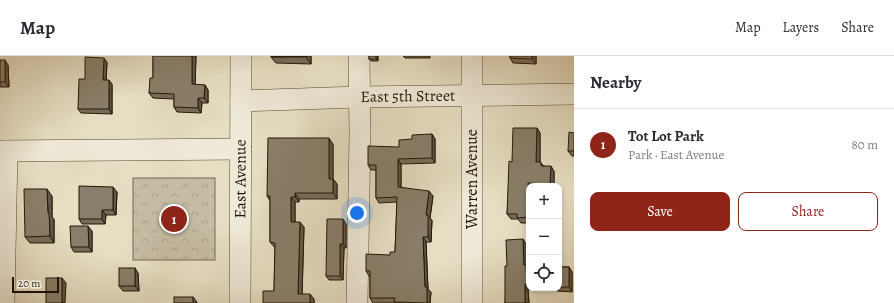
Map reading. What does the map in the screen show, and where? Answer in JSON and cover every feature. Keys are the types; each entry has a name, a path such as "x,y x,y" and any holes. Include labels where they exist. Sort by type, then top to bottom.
{"street":[{"name":"East Avenue","path":"240,303 241,56"},
{"path":"357,303 360,134 359,56"},
{"name":"Warren Avenue","path":"472,56 472,303"},
{"name":"East 5th Street","path":"241,101 359,97 574,94"},
{"path":"4,303 3,151 241,149"}],"green space":[{"path":"133,178 215,178 215,260 133,260"}],"building":[{"path":"153,56 192,56 192,84 205,85 204,98 198,98 198,108 174,107 174,94 149,93 150,78 153,78"},
{"path":"306,56 306,57 271,57"},
{"path":"369,56 376,56 376,59 369,59"},
{"path":"510,56 532,56 532,59 510,58"},
{"path":"85,57 104,58 103,80 109,80 109,109 78,109 79,79 85,79"},
{"path":"0,60 5,60 5,82 0,82"},
{"path":"513,128 537,128 536,162 541,162 541,166 551,166 550,183 526,183 526,217 517,218 517,214 507,214 509,161 512,162"},
{"path":"569,132 574,133 574,151 568,151"},
{"path":"432,134 432,158 398,159 398,187 429,191 426,215 428,215 428,237 423,237 427,303 394,302 395,298 370,298 370,271 366,271 366,254 390,255 390,252 395,252 397,197 376,198 376,165 368,165 368,146 399,147 399,140 412,139 412,135"},
{"path":"268,138 329,138 329,179 333,179 333,193 295,193 295,197 291,197 291,222 300,222 298,294 310,294 310,303 263,303 263,291 274,291 275,243 270,242 270,196 267,196"},
{"path":"79,186 113,187 113,210 102,210 102,219 79,219"},
{"path":"24,189 47,189 50,236 25,237"},
{"path":"327,219 343,219 343,244 340,244 340,276 326,276"},
{"path":"70,226 88,226 89,247 71,247"},
{"path":"523,239 524,265 526,265 525,303 505,303 505,266 507,266 506,240"},
{"path":"562,267 569,267 569,287 562,287"},
{"path":"119,268 135,268 135,286 119,286"},
{"path":"46,278 62,278 62,303 46,303"},
{"path":"174,297 193,297 193,303 174,303"}],"place":[{"name":"Tot Lot Park","path":"174,219"}]}
